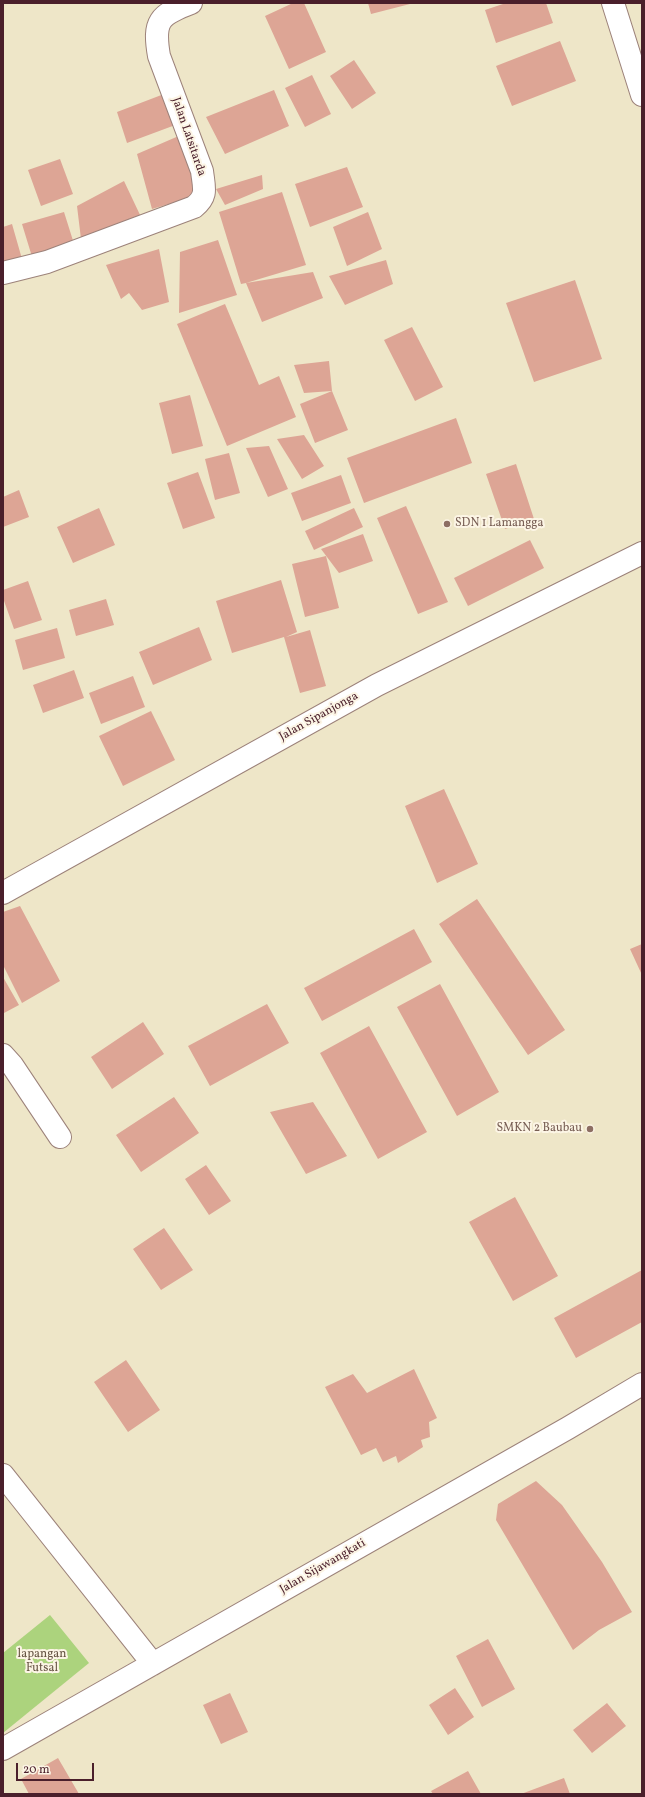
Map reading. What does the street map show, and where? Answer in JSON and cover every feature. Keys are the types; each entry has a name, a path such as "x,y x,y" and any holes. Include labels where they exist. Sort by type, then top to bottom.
{"street":[{"name":"Jalan Latsitarda","path":"3,273 48,262 194,207 202,201 204,191 202,171 159,56 156,39 157,27 164,16 170,10 191,3"},
{"path":"619,5 642,95"},
{"name":"Jalan Sipanjonga","path":"3,893 376,685 642,554"},
{"path":"3,1055 12,1065 60,1137"},
{"name":"Jalan Sijawangkati","path":"3,1749 568,1428 642,1384"},
{"path":"3,1475 153,1664"}],"green space":[{"name":"lapangan Futsal","path":"50,1615 89,1663 3,1733 3,1653"}],"building":[{"path":"293,3 304,3 326,52 289,69 265,16"},
{"path":"368,3 409,3 410,4 371,14"},
{"path":"506,3 546,3 553,23 496,43 485,10"},
{"path":"560,41 576,81 512,106 496,66"},
{"path":"354,60 376,93 352,109 330,76"},
{"path":"312,75 331,114 305,127 285,88"},
{"path":"274,90 289,126 225,154 206,117"},
{"path":"164,94 178,124 127,143 117,112"},
{"path":"181,135 199,195 152,209 137,154"},
{"path":"60,159 73,194 41,206 28,170"},
{"path":"347,167 363,207 310,227 295,184"},
{"path":"262,175 263,189 225,205 216,189"},
{"path":"124,181 141,217 81,239 77,206"},
{"path":"282,192 306,265 241,284 219,212"},
{"path":"64,212 75,247 33,260 22,224"},
{"path":"368,212 382,249 347,266 333,227"},
{"path":"12,224 22,259 3,264 3,227"},
{"path":"218,240 237,295 179,313 180,252"},
{"path":"159,249 169,302 142,310 129,293 121,299 106,265"},
{"path":"386,260 393,284 345,305 329,276"},
{"path":"313,272 323,298 262,322 246,283"},
{"path":"575,280 602,359 534,382 506,303"},
{"path":"225,304 259,385 279,376 296,417 227,446 177,324"},
{"path":"412,327 443,387 415,401 384,340"},
{"path":"329,361 332,391 304,393 294,365"},
{"path":"332,391 348,430 315,443 300,404"},
{"path":"190,395 203,446 172,454 159,403"},
{"path":"456,418 472,463 364,503 347,458"},
{"path":"304,435 324,466 302,479 277,439"},
{"path":"269,446 288,489 268,497 246,448"},
{"path":"229,453 240,493 215,500 205,459"},
{"path":"516,464 534,519 505,529 486,474"},
{"path":"198,472 215,518 183,529 167,483"},
{"path":"341,475 351,503 302,521 291,493"},
{"path":"19,490 29,517 3,527 3,497"},
{"path":"406,506 448,602 418,614 377,518"},
{"path":"99,508 115,545 73,563 57,527"},
{"path":"354,508 363,527 314,550 305,531"},
{"path":"363,534 373,561 339,573 321,549"},
{"path":"530,540 544,568 468,606 454,578"},
{"path":"326,556 339,608 305,617 292,564"},
{"path":"281,580 297,632 286,637 310,630 326,686 300,693 284,637 232,653 216,601"},
{"path":"28,581 42,620 14,629 3,598 3,590"},
{"path":"106,599 114,625 76,636 69,610"},
{"path":"199,627 212,660 153,685 139,652"},
{"path":"57,628 65,658 23,670 15,640"},
{"path":"74,670 84,698 43,713 33,685"},
{"path":"133,676 145,707 101,724 89,693"},
{"path":"151,711 175,760 123,786 99,736"},
{"path":"444,789 478,864 437,883 405,806"},
{"path":"477,899 565,1030 528,1055 439,924"},
{"path":"20,906 60,981 22,1003 3,965 3,912"},
{"path":"414,929 432,962 322,1021 304,988"},
{"path":"642,944 642,975 630,949"},
{"path":"3,977 19,1005 4,1013 3,1012"},
{"path":"440,984 499,1092 457,1116 397,1007"},
{"path":"267,1004 289,1043 210,1086 188,1046"},
{"path":"143,1022 164,1054 112,1089 91,1057"},
{"path":"369,1026 427,1132 378,1159 320,1053"},
{"path":"174,1097 199,1133 141,1172 116,1135"},
{"path":"313,1102 347,1156 306,1174 270,1112"},
{"path":"206,1165 231,1201 209,1215 185,1179"},
{"path":"515,1197 558,1276 513,1301 469,1222"},
{"path":"164,1228 193,1270 161,1290 133,1249"},
{"path":"642,1270 642,1322 576,1358 554,1318"},
{"path":"126,1360 160,1410 128,1432 94,1382"},
{"path":"414,1369 437,1418 429,1422 430,1437 421,1440 423,1447 398,1463 396,1456 383,1462 376,1448 361,1455 325,1387 353,1374 367,1393"},
{"path":"536,1481 562,1505 602,1562 632,1612 599,1630 573,1650 496,1520 498,1504"},
{"path":"488,1639 515,1689 482,1707 456,1656"},
{"path":"455,1688 474,1717 448,1735 429,1705"},
{"path":"230,1693 248,1732 221,1744 203,1705"},
{"path":"607,1703 626,1726 592,1753 573,1730"},
{"path":"58,1758 79,1794 29,1794 21,1779"},
{"path":"468,1771 481,1794 433,1794 431,1791"},
{"path":"564,1778 570,1794 521,1794"}],"place":[{"name":"SDN 1 Lamangga","path":"447,524"},
{"name":"SMKN 2 Baubau","path":"590,1129"}]}
